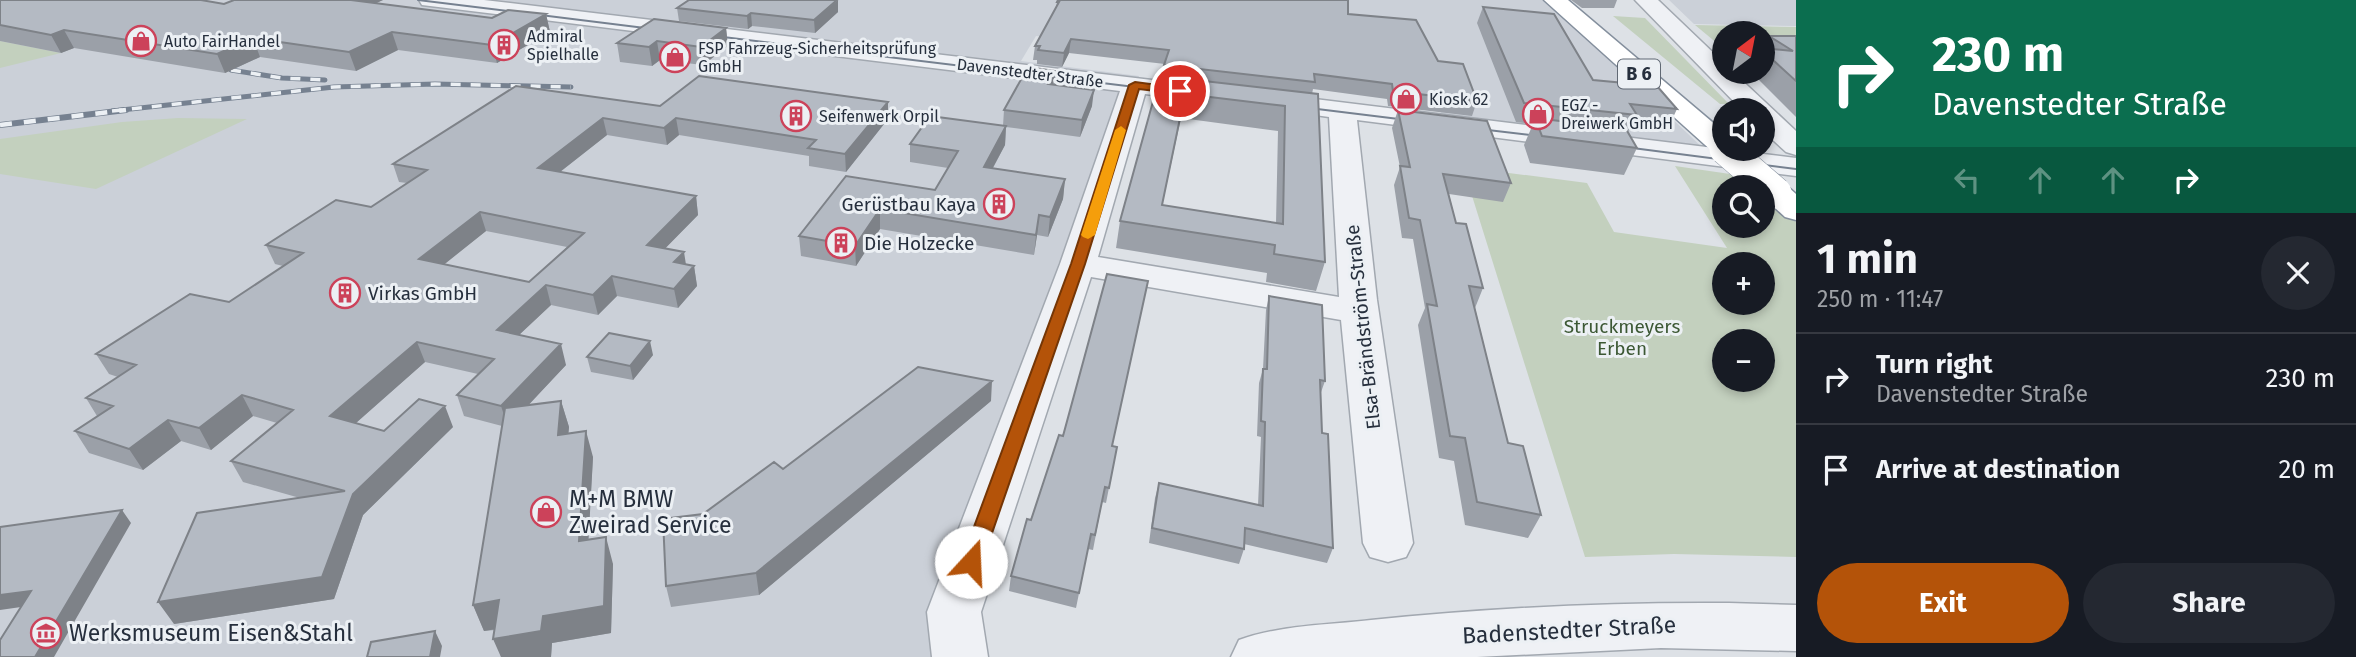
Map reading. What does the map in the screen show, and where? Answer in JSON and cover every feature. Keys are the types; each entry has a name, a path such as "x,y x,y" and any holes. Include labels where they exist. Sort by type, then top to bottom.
{"highway":[{"name":"B 6","path":"1555,0 1712,137"},
{"name":"B 6","path":"1578,0 1712,111"},
{"name":"B 6","path":"1743,161 1789,195"},
{"name":"B 6","path":"1765,161 1789,195"}],"street":[{"name":"Davenstedter Straße","path":"430,0 1796,167"},
{"path":"1646,0 1745,98"},
{"path":"960,657 954,611 1078,264 1135,85"},
{"name":"Elsa-Brändström-Straße","path":"1342,110 1359,312 1388,543"},
{"path":"1775,127 1796,146"},
{"path":"1078,264 1359,312"},
{"name":"Badenstedter Straße","path":"1258,657 1375,643 1565,628 1720,624 1796,628"}],"shaded area":[{"path":"0,0 1542,0 1598,48 1708,153 1444,122 1421,52 1125,47 1036,36 1021,61 1139,76 960,657 0,657"},
{"path":"1669,0 1796,0 1796,26 1775,26 1775,21 1712,21 1712,24 1694,24"}],"green space":[{"path":"1613,16 1645,18 1723,98 1713,98"},
{"path":"1695,25 1712,25 1712,39"},
{"path":"1775,27 1796,27 1796,54 1775,55"},
{"path":"0,41 61,53 0,68"},
{"path":"178,118 247,119 96,189 0,174 0,139 122,122"},
{"name":"Struckmeyers Erben","path":"1675,166 1737,175 1712,175 1712,224"},
{"name":"Struckmeyers Erben","path":"1463,167 1587,183 1614,232 1727,248 1721,238 1775,238 1775,205 1796,222 1796,557 1674,554 1585,557"}],"building":[{"path":"0,0 201,0 224,4 234,0 351,0 492,18 508,10 546,14 492,45 392,32 349,52 253,38 217,54 64,30 51,35 0,25"},
{"path":"689,0 837,0 814,20 677,8"},
{"path":"1058,0 1348,0 1348,14 1416,20 1438,61 1463,64 1477,101 1393,91 1392,84 1314,74 1315,82 1164,65 1169,50 1071,39 1064,53 1038,50 1040,46 1035,46"},
{"path":"1483,7 1554,14 1593,80 1657,86 1677,109 1630,104 1637,115 1524,103"},
{"path":"654,19 726,28 701,47 657,41 649,47 617,43"},
{"path":"1775,36 1796,36 1796,81 1775,62 1775,49 1793,51 1775,40"},
{"path":"1028,67 1055,71 1048,84 1094,90 1082,120 1004,110"},
{"path":"699,76 888,102 845,154 808,148 816,140 676,118 664,128 603,118 538,168 696,196 647,245 684,252 674,262 694,266 674,289 612,276 593,295 546,285 497,330 561,344 501,406 457,395 494,359 417,342 330,416 384,431 419,399 445,406 353,494 322,577 158,602 197,513 345,491 231,461 293,410 242,395 199,428 168,420 129,449 75,431 113,406 86,398 136,365 96,354 190,294 229,302 303,253 266,245 336,200 371,207 427,170 393,164 516,86 660,106","holes":["480,212 584,233 529,282 419,259"]},
{"path":"1160,76 1318,94 1325,262 1274,254 1275,245 1120,221","holes":["1185,94 1285,106 1283,224 1162,205"]},
{"path":"1398,110 1487,121 1511,183 1443,174 1456,223 1466,224 1483,288 1469,286 1508,443 1523,446 1541,515 1477,502 1465,438 1450,436 1427,304 1437,306 1420,220 1409,218 1400,166 1410,167"},
{"path":"930,116 1006,126 984,167 1065,179 1050,217 1039,215 1036,235 880,209 855,246 799,236 846,176 935,190 958,151 910,144"},
{"path":"1535,118 1626,129 1637,148 1542,136"},
{"path":"1107,274 1148,281 1112,446 1117,447 1109,488 1105,487 1095,535 1091,534 1079,593 1011,576 1027,519 1031,520 1059,435 1063,436"},
{"path":"1269,296 1322,305 1325,381 1320,380 1322,433 1328,434 1333,548 1245,528 1244,549 1152,528 1159,483 1263,506 1265,422 1261,421 1263,369 1267,369"},
{"path":"609,333 650,341 630,366 587,357"},
{"path":"918,367 992,381 756,573 666,586 663,519 703,514 774,462 783,469"},
{"name":"M+M BMW Zweirad Service","path":"561,401 558,435 586,431 579,541 606,537 604,606 543,616 541,631 493,639 499,600 473,605 505,408"},
{"path":"122,510 35,657 0,657 0,640 31,591 0,595 0,527"},
{"path":"435,631 430,657 367,657 371,642"}],"tram line":[{"path":"418,0 661,30"},
{"path":"707,35 1176,92"},
{"path":"1301,107 1415,121"},
{"path":"1471,128 1547,137"},
{"path":"1617,146 1796,169"}],"railway":[{"path":"231,70 282,78 325,80"},
{"path":"112,111 334,87 435,84 571,87"},
{"path":"0,125 126,110"}],"slow traffic":[{"path":"1088,235 1121,130"}],"place":[{"name":"Auto FairHandel","path":"141,41"},
{"name":"Admiral Spielhalle","path":"504,45"},
{"name":"FSP Fahrzeug-Sicherheitsprüfung GmbH","path":"675,57"},
{"name":"Kiosk 62","path":"1406,99"},
{"name":"EGZ - Dreiwerk GmbH","path":"1538,114"},
{"name":"Seifenwerk Orpil","path":"796,116"},
{"name":"Gerüstbau Kaya","path":"999,204"},
{"name":"Die Holzecke","path":"841,243"},
{"name":"Virkas GmbH","path":"345,293"},
{"name":"M+M BMW Zweirad Service","path":"546,512"},
{"name":"Werksmuseum Eisen&Stahl","path":"46,633"}],"route":[{"path":"971,562 1078,264 1135,85 1180,91"}]}
